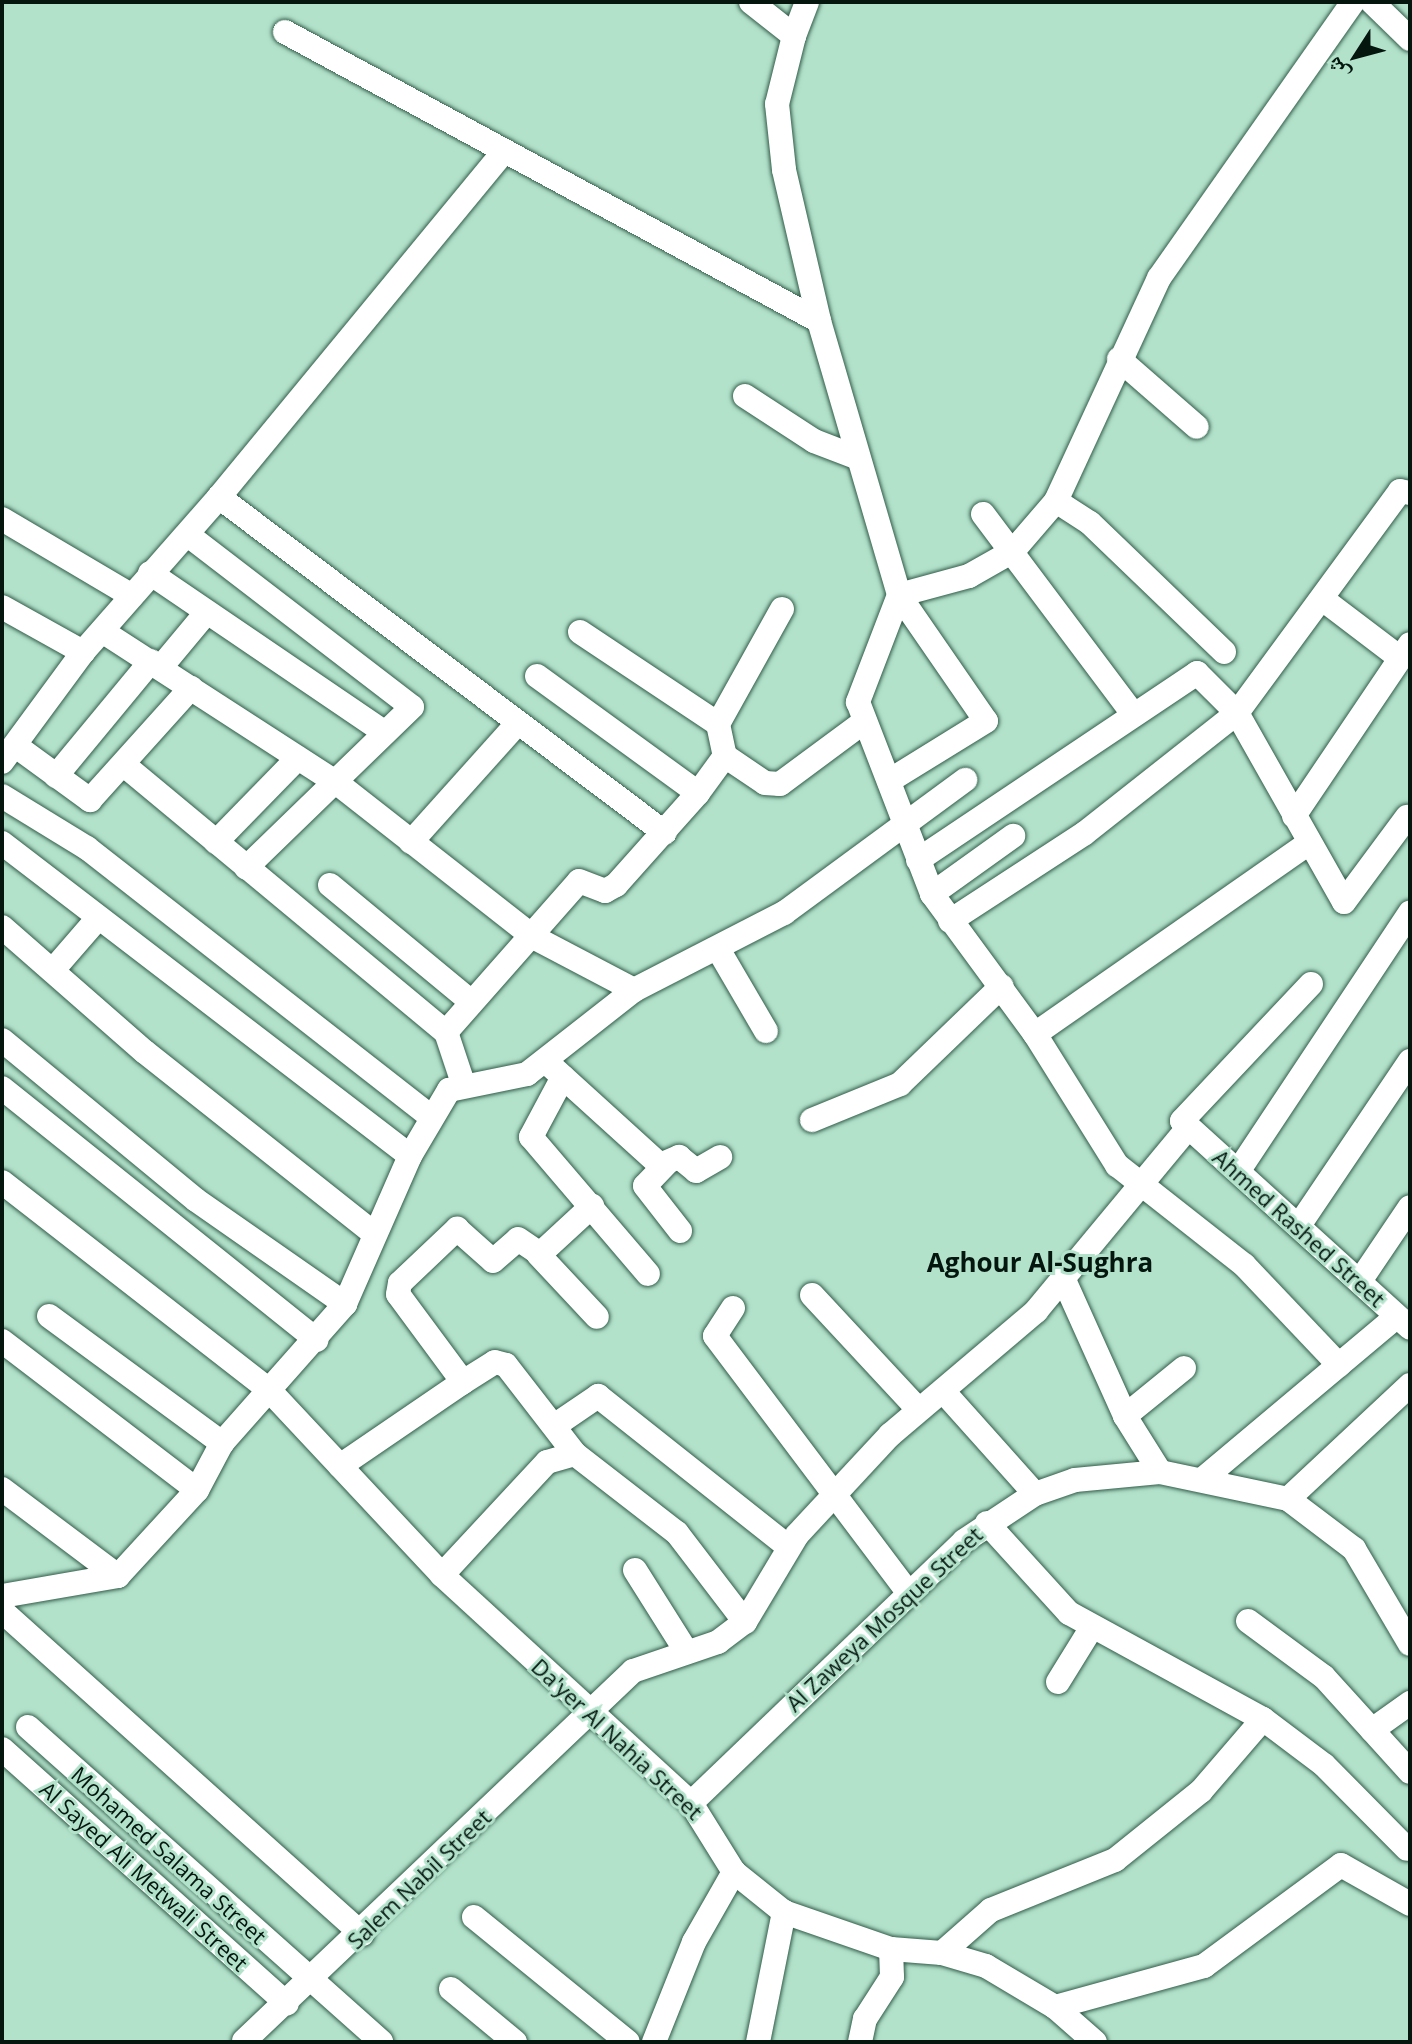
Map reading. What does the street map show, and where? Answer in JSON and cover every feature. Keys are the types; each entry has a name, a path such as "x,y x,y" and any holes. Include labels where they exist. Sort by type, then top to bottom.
{"street":[{"path":"751,2 794,36"},
{"path":"807,2 794,36 777,115 819,321 899,595 986,721 889,781"},
{"path":"899,595 969,576 1013,551 1056,501 1119,359 1189,232 1353,2"},
{"path":"1372,2 1410,39"},
{"path":"285,32 819,321"},
{"path":"191,688 90,800 56,776 9,754 83,652 150,573 188,535 503,152"},
{"path":"1119,359 1197,427"},
{"path":"745,396 814,441 858,458"},
{"path":"950,921 1098,824 1237,713 1325,601 1400,491 1410,493"},
{"path":"219,497 665,833"},
{"path":"1056,501 1090,523 1224,652"},
{"path":"983,514 1134,715"},
{"path":"2,519 132,596"},
{"path":"188,535 411,705 337,783 246,868"},
{"path":"150,573 384,732"},
{"path":"899,595 861,681 861,724 889,781 932,894 1035,1034 1098,1143 1142,1185 1244,1265 1339,1365"},
{"path":"1294,816 1405,651 1325,601"},
{"path":"2,607 83,652"},
{"path":"782,609 718,724 725,756 765,783 780,784 861,724"},
{"path":"56,776 206,613"},
{"path":"102,631 337,783 535,938 634,990"},
{"path":"580,632 718,724"},
{"path":"918,860 1197,673 1237,713 1309,843 1347,902 1407,817"},
{"path":"537,676 698,793"},
{"path":"411,842 517,724"},
{"path":"446,1032 470,1001 535,938 579,881 610,889 665,833 725,756"},
{"path":"216,842 298,758"},
{"path":"124,765 446,1032 463,1083"},
{"path":"648,1274 531,1137 555,1069 634,990 784,913 965,780"},
{"path":"2,796 87,848 430,1116"},
{"path":"932,894 1013,836"},
{"path":"2,843 410,1156"},
{"path":"1035,1034 1309,843"},
{"path":"330,885 470,1001"},
{"path":"1239,1170 1410,913"},
{"path":"53,970 98,918"},
{"path":"5,935 53,970 375,1234"},
{"path":"718,949 766,1031"},
{"path":"340,1466 460,1384 501,1362 557,1424 575,1454 665,1520 745,1622 787,1546 918,1409 943,1391 1064,1280 1187,1129 1186,1112 1311,984"},
{"path":"812,1120 900,1084 1002,986"},
{"path":"2,1040 196,1200 345,1304"},
{"path":"1300,1224 1410,1061"},
{"path":"2,1596 118,1576 197,1490 222,1443 317,1340 345,1304 430,1116 463,1083 503,1082 555,1069"},
{"path":"555,1069 626,1135 666,1164"},
{"path":"2,1088 317,1340"},
{"name":"Ahmed Rashed Street","path":"1187,1129 1300,1224 1403,1322"},
{"path":"680,1231 645,1186 666,1164 679,1157 696,1171 720,1157"},
{"name":"Da'yer Al Nahia Street","path":"2,1182 270,1391 442,1575 691,1803 734,1872 784,1912 891,1949 942,1953 986,1966 1055,2007 1095,2042"},
{"path":"171,1223 196,1200"},
{"path":"538,1254 592,1206"},
{"path":"1360,1281 1410,1207"},
{"path":"460,1384 462,1376 398,1289 454,1231 463,1231 493,1261 518,1239 538,1254 597,1317"},
{"path":"1064,1280 1125,1416 1160,1472"},
{"path":"812,1295 918,1409"},
{"path":"733,1308 715,1336 838,1491 908,1592"},
{"path":"49,1316 222,1443"},
{"path":"1203,1479 1339,1365 1403,1322"},
{"path":"2,1341 197,1490"},
{"path":"1125,1416 1184,1368"},
{"path":"1288,1499 1410,1385"},
{"path":"943,1391 1035,1494"},
{"path":"557,1424 598,1396 787,1546"},
{"path":"442,1575 547,1462 575,1454"},
{"name":"Al Zaweya Mosque Street","path":"691,1803 908,1592 987,1523 1035,1494 1089,1477 1160,1472 1288,1499 1354,1549 1410,1644"},
{"path":"2,1489 118,1576"},
{"path":"987,1523 1047,1595 1092,1627 1263,1719 1324,1765 1407,1849"},
{"path":"635,1570 686,1651"},
{"path":"2,1611 362,1934"},
{"path":"1248,1621 1324,1677 1410,1772"},
{"name":"Salem Nabil Street","path":"244,2041 362,1934 587,1711 633,1671 718,1642 745,1622"},
{"path":"1058,1682 1092,1627"},
{"path":"1372,1730 1410,1703"},
{"path":"942,1953 991,1910 1124,1854 1201,1791 1263,1719"},
{"name":"Mohamed Salama Street","path":"28,1727 381,2042"},
{"name":"Al Sayed Ali Metwali Street","path":"2,1749 287,2004"},
{"path":"1055,2007 1204,1966 1341,1865 1410,1904"},
{"path":"654,2042 694,1942 734,1872"},
{"path":"758,2042 784,1912"},
{"path":"474,1917 628,2042"},
{"path":"860,2042 865,2019 892,1977 891,1949"},
{"path":"451,1989 515,2042"}],"district":[{"name":"Aghour Al-Sughra","path":"1040,1263"}]}
